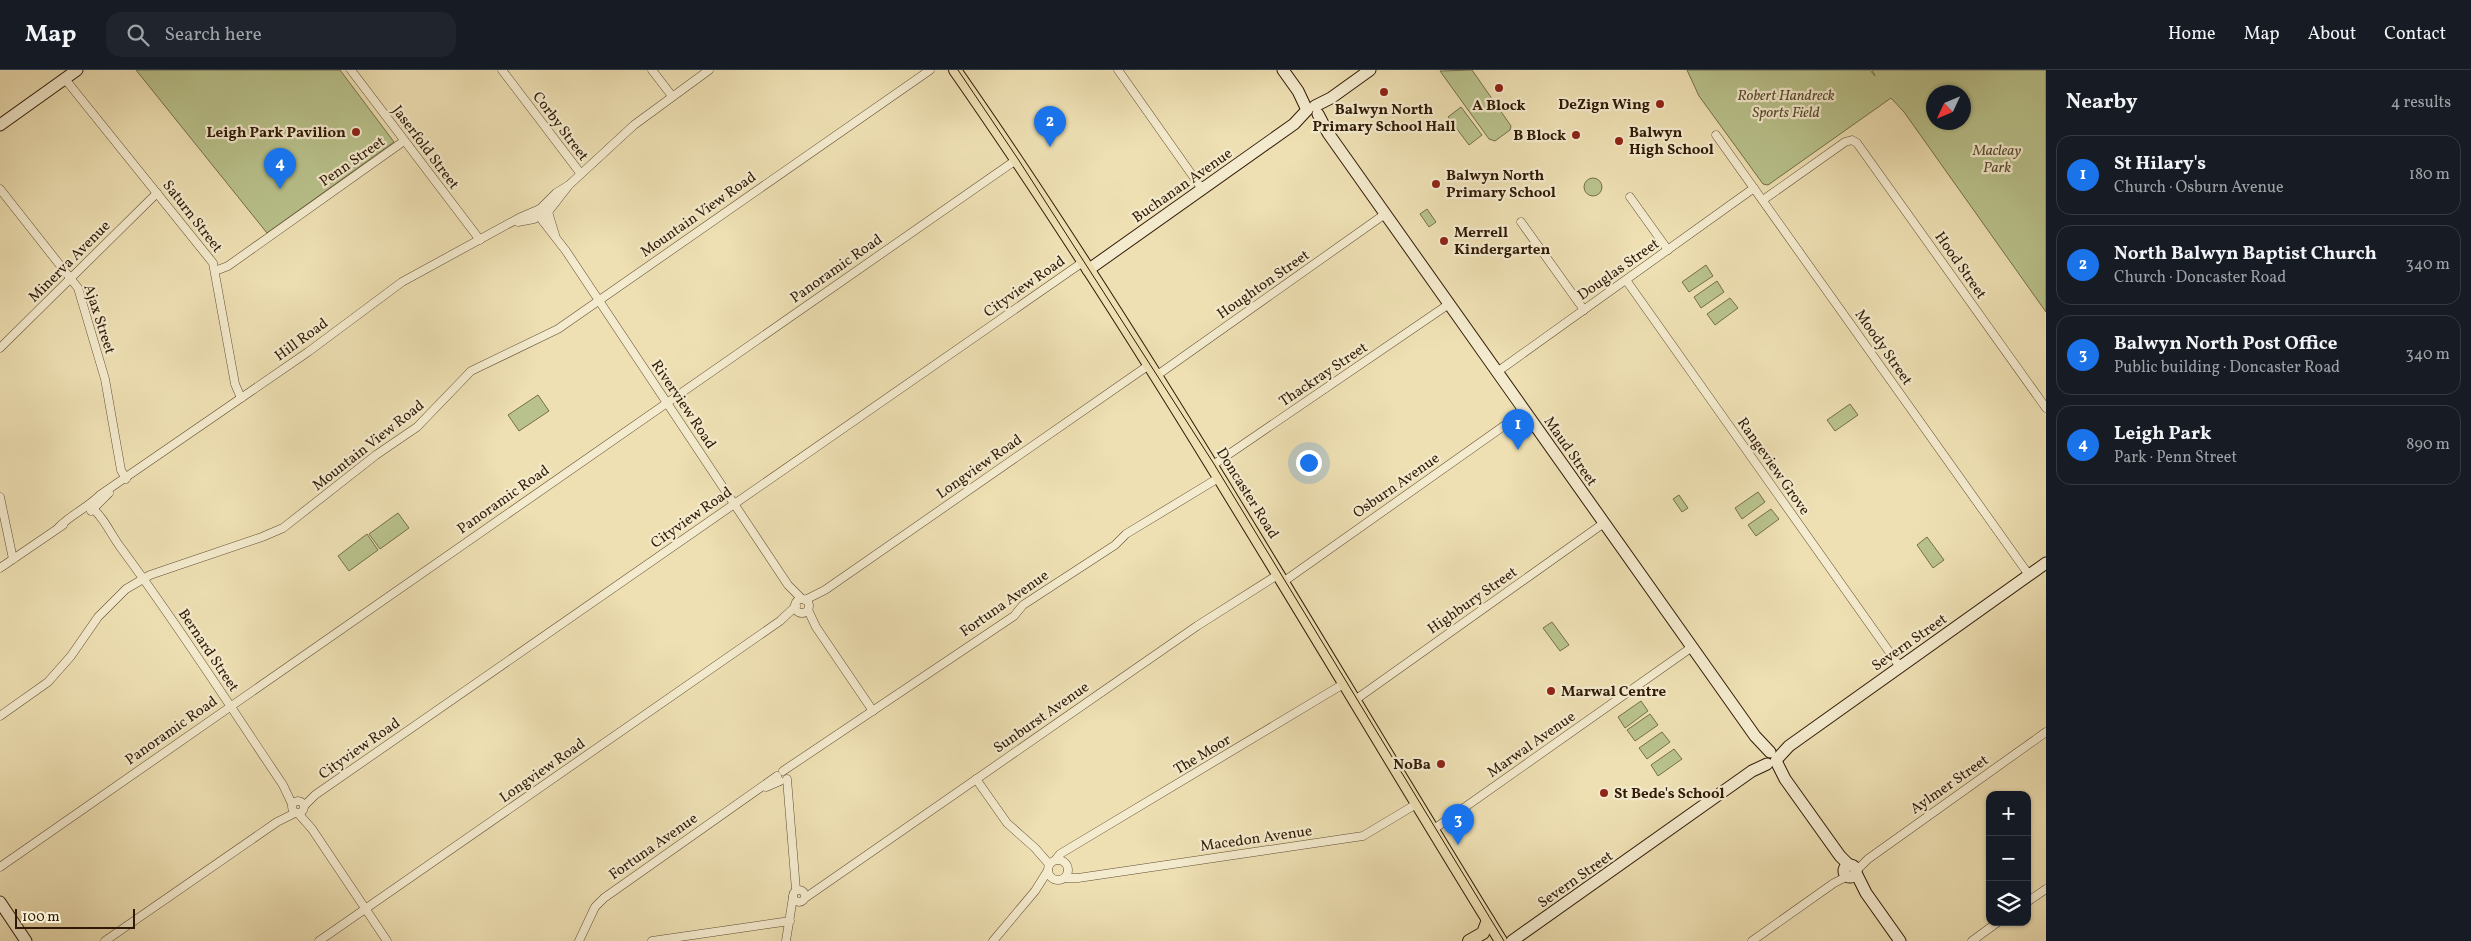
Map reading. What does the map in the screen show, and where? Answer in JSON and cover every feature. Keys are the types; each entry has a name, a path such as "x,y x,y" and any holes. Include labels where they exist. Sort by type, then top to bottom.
{"main road":[{"name":"Doncaster Road","path":"956,70 1085,266 1220,477 1501,941"},
{"path":"1468,941 1483,933 1488,920"}],"street":[{"path":"0,125 77,70"},
{"name":"Jaserfold Street","path":"351,70 480,240"},
{"name":"Corby Street","path":"502,70 581,174"},
{"path":"652,70 672,96"},
{"name":"Hill Road","path":"0,568 59,527 74,513 92,509 100,495 114,488 395,286 511,224 543,212 556,193 569,185 644,117 709,70"},
{"name":"Mountain View Road","path":"0,716 48,682 71,656 90,627 111,602 143,578 284,528 376,455 417,427 478,366 540,339 930,70"},
{"path":"1118,70 1202,189"},
{"name":"Maud Street","path":"1283,70 1900,941"},
{"name":"Buchanan Avenue","path":"1085,266 1202,189 1370,70"},
{"name":"Saturn Street","path":"65,78 210,259 215,271 235,384 241,398"},
{"name":"Moody Street","path":"1716,136 2029,575"},
{"name":"Hood Street","path":"1763,200 1845,142 1852,140 1859,145 2046,408"},
{"name":"Penn Street","path":"215,271 228,266 404,141"},
{"name":"Panoramic Road","path":"2,864 1016,160"},
{"name":"Douglas Street","path":"1497,372 1754,188"},
{"name":"Ajax Street","path":"0,189 71,278 80,294 101,366 121,470 126,479"},
{"name":"Minerva Avenue","path":"0,348 157,193"},
{"path":"1630,196 1668,250"},
{"name":"Riverview Road","path":"543,212 556,238 872,711"},
{"name":"Houghton Street","path":"1156,376 1385,214"},
{"path":"1521,222 1584,310"},
{"name":"Cityview Road","path":"105,941 734,504 1085,266"},
{"name":"Rangeview Grove","path":"1626,280 1900,667"},
{"name":"Thackray Street","path":"1212,465 1449,304"},
{"name":"Longview Road","path":"320,941 1149,365"},
{"name":"Osburn Avenue","path":"1281,578 1524,411"},
{"name":"Fortuna Avenue","path":"579,941 596,907 604,898 760,790 782,777 872,711 996,626 1014,616 1022,605 1118,543 1126,534 1220,477"},
{"path":"0,497 13,559"},
{"name":"Bernard Street","path":"92,509 143,578 387,941"},
{"name":"Highbury Street","path":"1355,700 1604,523"},
{"name":"Severn Street","path":"1512,941 2046,563"},
{"name":"Sunburst Avenue","path":"800,894 820,886 1197,626 1281,578"},
{"name":"Marwal Avenue","path":"1434,829 1692,647"},
{"name":"The Moor","path":"1054,863 1060,854 1073,848 1345,683"},
{"name":"Aylmer Street","path":"1752,941 2046,732"},
{"path":"782,777 788,801 800,894 790,921 786,941"},
{"path":"976,779 1007,823 1066,875"},
{"name":"Macedon Avenue","path":"1055,880 1066,875 1090,876 1363,836 1418,803"},
{"path":"1035,891 1055,880 1054,863"},
{"path":"993,941 1035,891 1054,863"},
{"path":"2031,899 2046,889"},
{"path":"0,902 26,941"},
{"path":"652,941 790,921"},
{"path":"1972,941 1993,926"}],"green space":[{"path":"136,70 340,70 394,142 267,233"},
{"path":"1472,70 1511,126 1510,130 1495,141 1489,139 1440,71"},
{"path":"1687,70 1870,70 1875,76 1872,70 2046,70 2046,312 1904,112 1891,98 1768,185 1763,184 1699,96"},
{"path":"1461,107 1482,135 1469,145 1448,117"},
{"path":"1589,178 1597,178 1602,183 1600,194 1589,196 1584,191 1584,183"},
{"path":"1427,209 1436,222 1429,227 1420,214"},
{"path":"1706,265 1713,276 1689,292 1682,282"},
{"path":"1717,281 1724,292 1701,308 1694,297"},
{"path":"1730,298 1738,308 1715,325 1707,314"},
{"path":"538,395 549,411 519,431 508,415"},
{"path":"1850,404 1858,415 1835,431 1827,420"},
{"path":"1758,492 1765,502 1742,519 1735,508"},
{"path":"1679,495 1688,508 1682,512 1673,499"},
{"path":"1771,509 1779,519 1756,536 1748,525"},
{"path":"398,513 409,528 380,549 369,534"},
{"path":"367,534 378,550 349,571 338,556"},
{"path":"1927,537 1944,560 1933,568 1917,545"},
{"path":"1552,622 1569,645 1560,651 1543,628"},
{"path":"1641,701 1648,711 1625,728 1618,717"},
{"path":"1650,714 1658,725 1635,741 1627,730"},
{"path":"1662,732 1670,742 1647,759 1639,748"},
{"path":"1674,749 1682,759 1658,776 1651,765"}],"tram line":[{"path":"958,70 1018,159 1214,464 1504,941"}],"place":[{"name":"A Block","path":"1499,88"},
{"name":"Balwyn North Primary School Hall","path":"1384,92"},
{"name":"DeZign Wing","path":"1660,104"},
{"name":"Leigh Park Pavilion","path":"356,132"},
{"name":"B Block","path":"1576,135"},
{"name":"Balwyn High School","path":"1619,141"},
{"name":"North Balwyn Baptist Church","path":"1050,147"},
{"name":"Balwyn North Primary School","path":"1436,184"},
{"name":"Leigh Park","path":"280,189"},
{"name":"Merrell Kindergarten","path":"1444,241"},
{"name":"St Hilary's","path":"1518,450"},
{"name":"Marwal Centre","path":"1551,691"},
{"name":"NoBa","path":"1441,764"},
{"name":"St Bede's School","path":"1604,793"},
{"name":"Balwyn North Post Office","path":"1458,845"}],"park label":[{"name":"Robert Handreck Sports Field","path":"1786,104"},
{"name":"Macleay Park","path":"1997,158"}]}
